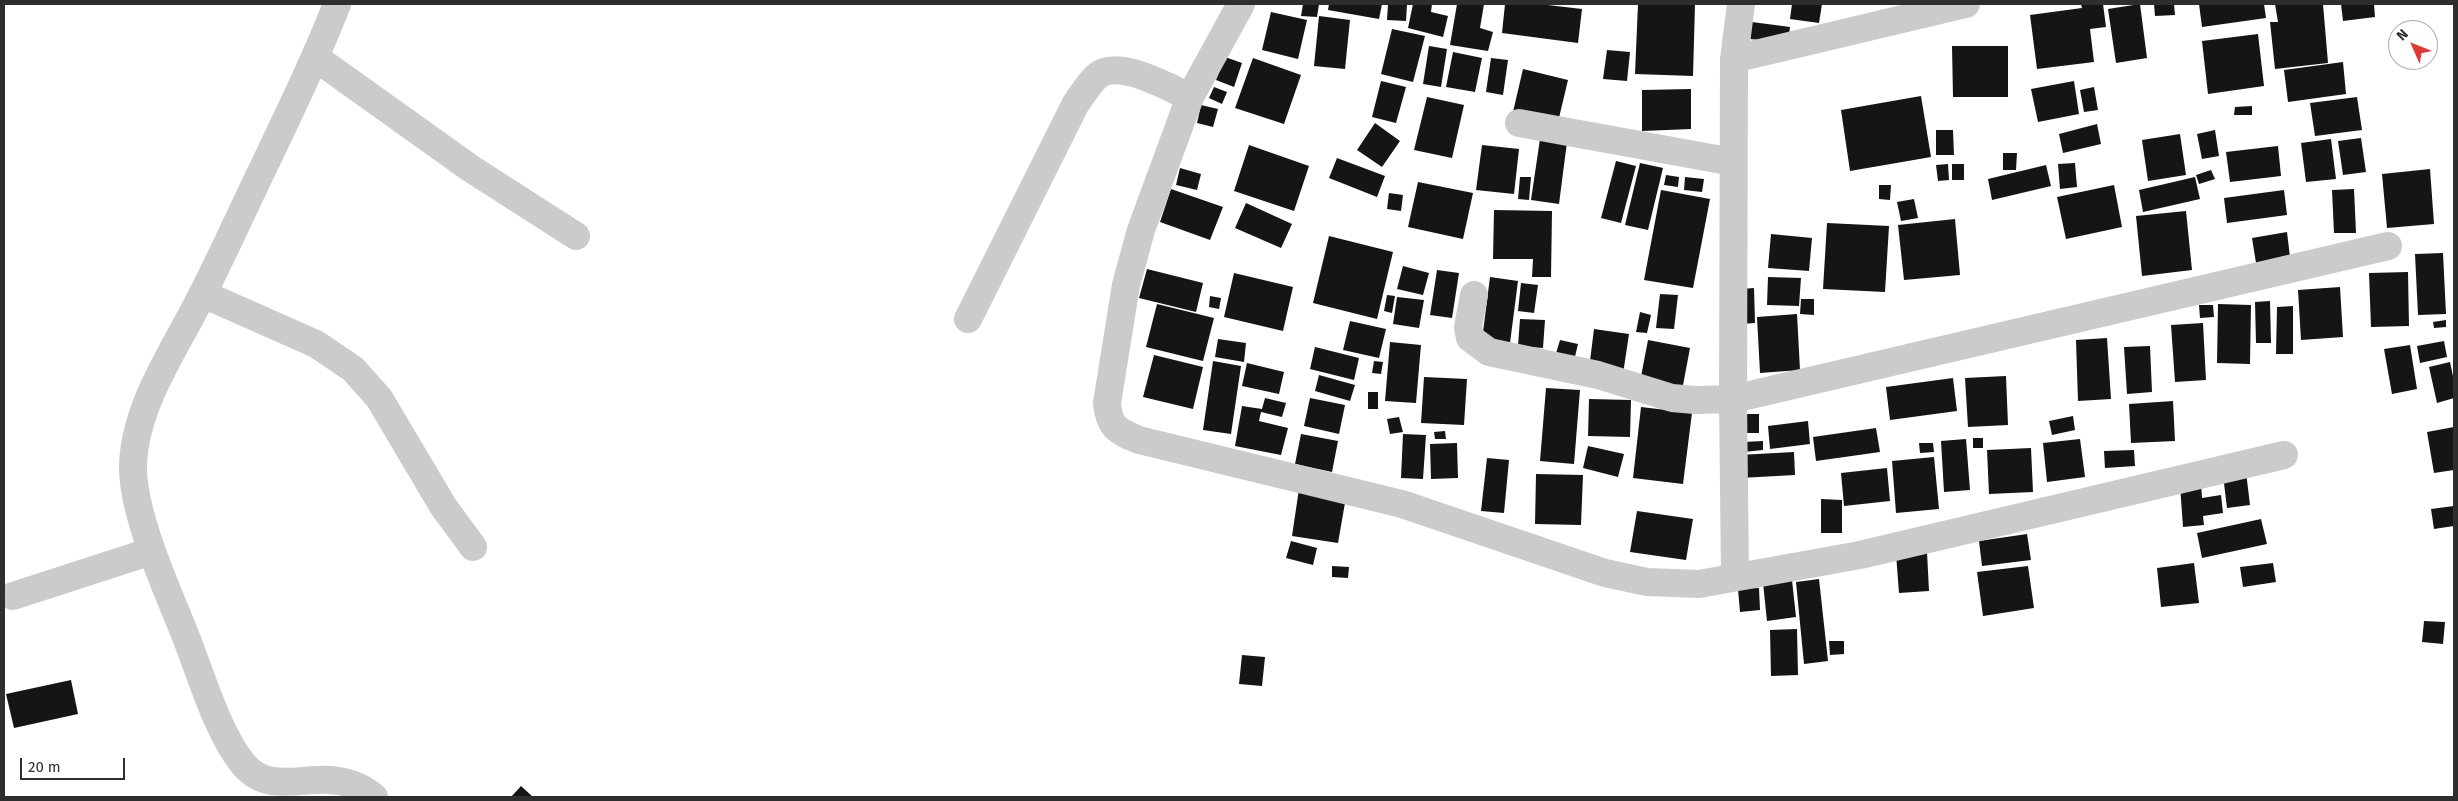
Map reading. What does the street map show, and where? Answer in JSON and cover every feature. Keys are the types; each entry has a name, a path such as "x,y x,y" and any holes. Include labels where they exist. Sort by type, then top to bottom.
{"street":[{"path":"337,4 316,58 203,294 150,396 138,426 133,466 139,505 152,551 225,735 260,789 297,782 331,780 362,787 374,797"},
{"path":"1241,4 1190,96 1141,230 1126,285 1107,403 1108,418 1115,428 1139,440 1402,504 1605,573 1647,582 1699,584 1860,555 2284,455"},
{"path":"1735,577 1733,400 1734,59 1741,4"},
{"path":"1734,59 1966,4"},
{"path":"316,58 470,168 576,236"},
{"path":"968,319 1075,105 1096,76 1110,69 1125,70 1190,96"},
{"path":"1519,123 1733,162"},
{"path":"1474,295 1468,327 1470,338 1489,352 1598,375 1672,398 1733,400 2388,246"},
{"path":"203,294 316,344 353,369 379,398 443,506 473,547"},
{"path":"13,596 152,551"}],"building":[{"path":"1303,4 1319,4 1317,17 1301,16"},
{"path":"1329,4 1382,4 1379,19 1328,10"},
{"path":"1388,4 1407,4 1406,21 1387,20"},
{"path":"1413,4 1432,4 1431,12 1448,16 1443,37 1408,28"},
{"path":"1457,4 1484,4 1480,28 1493,32 1488,51 1450,45"},
{"path":"1505,4 1539,4 1582,9 1578,43 1502,33"},
{"path":"1638,4 1695,4 1693,76 1635,74"},
{"path":"1792,4 1822,4 1819,23 1790,19"},
{"path":"2081,4 2103,4 2106,27 2090,29 2094,62 2037,69 2030,15 2082,8"},
{"path":"2140,4 2147,58 2116,63 2108,9"},
{"path":"2154,4 2174,4 2175,15 2155,16"},
{"path":"2199,4 2264,4 2266,18 2202,27"},
{"path":"2275,4 2323,4 2328,63 2275,69 2270,22 2278,22"},
{"path":"2341,4 2374,4 2375,17 2343,21"},
{"path":"1271,12 1307,20 1298,59 1262,50"},
{"path":"1319,16 1350,20 1345,69 1314,66"},
{"path":"1752,22 1790,27 1788,43 1750,39"},
{"path":"1392,29 1425,36 1413,82 1381,74"},
{"path":"2258,34 2264,86 2208,94 2202,41"},
{"path":"1429,46 1447,49 1441,87 1423,84"},
{"path":"1952,46 2008,46 2008,97 1953,97"},
{"path":"1607,50 1630,52 1627,81 1603,79"},
{"path":"1453,52 1482,58 1475,92 1446,87"},
{"path":"1225,57 1242,63 1234,87 1216,80"},
{"path":"1253,58 1301,75 1284,124 1235,108"},
{"path":"1491,58 1508,60 1503,95 1486,92"},
{"path":"2343,62 2346,94 2288,102 2284,70"},
{"path":"1523,69 1568,80 1558,122 1513,112"},
{"path":"1381,81 1406,87 1396,123 1372,117"},
{"path":"2074,81 2079,114 2038,122 2031,89"},
{"path":"1214,87 1227,92 1222,104 1209,98"},
{"path":"2094,87 2098,110 2084,112 2080,90"},
{"path":"1691,89 1691,129 1642,131 1642,90"},
{"path":"1921,96 1931,157 1850,171 1841,110"},
{"path":"1427,97 1464,105 1452,158 1414,150"},
{"path":"2357,97 2362,130 2315,136 2310,103"},
{"path":"1201,105 1218,109 1213,127 1197,123"},
{"path":"2252,106 2252,115 2234,115 2235,107"},
{"path":"1375,123 1400,141 1382,167 1357,150"},
{"path":"2097,124 2101,144 2063,153 2059,134"},
{"path":"1936,130 1953,130 1954,155 1936,155"},
{"path":"2215,130 2219,156 2202,159 2197,134"},
{"path":"2180,134 2186,175 2148,181 2142,140"},
{"path":"2361,138 2366,172 2343,175 2338,141"},
{"path":"1540,139 1567,142 1559,204 1531,200"},
{"path":"2331,139 2336,179 2306,182 2301,143"},
{"path":"1249,145 1309,166 1294,211 1234,191"},
{"path":"1482,145 1519,149 1514,194 1476,190"},
{"path":"2278,146 2281,176 2230,182 2226,152"},
{"path":"2003,153 2017,153 2016,170 2003,170"},
{"path":"1337,158 1385,176 1377,197 1329,178"},
{"path":"1616,161 1636,166 1621,223 1601,218"},
{"path":"1640,163 1663,168 1648,230 1625,225"},
{"path":"2075,163 2077,187 2060,189 2058,164"},
{"path":"1948,164 1949,180 1938,181 1936,165"},
{"path":"1952,164 1964,164 1964,180 1952,180"},
{"path":"2046,165 2051,186 1992,200 1988,179"},
{"path":"1180,168 1201,174 1197,190 1176,185"},
{"path":"2430,169 2434,224 2387,228 2382,174"},
{"path":"2211,170 2215,179 2199,184 2196,175"},
{"path":"1666,175 1679,177 1678,187 1664,185"},
{"path":"1520,177 1531,177 1529,200 1518,199"},
{"path":"1685,177 1704,179 1702,192 1684,190"},
{"path":"2195,177 2200,199 2143,212 2139,190"},
{"path":"1418,182 1473,193 1463,239 1408,227"},
{"path":"1879,185 1891,185 1890,200 1879,199"},
{"path":"2114,185 2122,227 2066,239 2057,197"},
{"path":"1171,189 1223,207 1210,240 1160,222"},
{"path":"2354,189 2356,233 2334,233 2332,190"},
{"path":"1661,190 1710,199 1693,288 1644,280"},
{"path":"2284,190 2287,215 2227,223 2224,198"},
{"path":"1389,193 1403,195 1401,211 1387,209"},
{"path":"1914,199 1918,218 1901,221 1897,202"},
{"path":"1246,203 1292,224 1281,248 1235,228"},
{"path":"1494,210 1552,211 1551,277 1532,277 1533,259 1493,259"},
{"path":"2186,211 2192,270 2142,276 2136,216"},
{"path":"1955,219 1960,275 1904,280 1898,225"},
{"path":"1827,223 1889,226 1885,292 1823,289"},
{"path":"2287,232 2290,257 2256,263 2252,238"},
{"path":"1771,234 1812,238 1809,271 1768,268"},
{"path":"1329,236 1393,252 1377,319 1313,303"},
{"path":"2443,253 2446,314 2418,315 2415,254"},
{"path":"1403,266 1429,273 1423,295 1397,289"},
{"path":"1147,269 1203,283 1196,312 1139,298"},
{"path":"1437,270 1459,273 1452,318 1430,315"},
{"path":"2408,272 2409,326 2371,327 2369,273"},
{"path":"1234,273 1293,287 1283,331 1224,317"},
{"path":"1490,277 1518,281 1510,343 1482,340"},
{"path":"1768,277 1801,278 1799,306 1767,305"},
{"path":"1521,283 1538,285 1534,313 1518,311"},
{"path":"2340,287 2343,337 2301,340 2298,290"},
{"path":"1754,288 1755,323 1741,324 1741,289"},
{"path":"1660,294 1678,295 1674,329 1656,328"},
{"path":"1387,295 1395,296 1392,313 1384,311"},
{"path":"1210,296 1221,298 1219,309 1209,307"},
{"path":"1397,297 1424,300 1419,328 1393,324"},
{"path":"1801,299 1814,299 1814,315 1800,314"},
{"path":"2270,301 2271,343 2256,343 2255,302"},
{"path":"1157,304 1214,318 1203,361 1146,347"},
{"path":"2218,304 2251,305 2250,364 2217,363"},
{"path":"2199,305 2213,305 2214,317 2200,318"},
{"path":"2293,306 2293,354 2276,354 2277,307"},
{"path":"1640,312 1651,315 1647,333 1636,332"},
{"path":"1797,314 1800,370 1760,373 1757,317"},
{"path":"1520,319 1545,320 1543,348 1518,346"},
{"path":"2446,320 2446,327 2434,328 2433,322"},
{"path":"1350,321 1386,329 1379,358 1343,350"},
{"path":"2203,323 2206,380 2175,382 2171,325"},
{"path":"1594,329 1629,334 1623,374 1589,369"},
{"path":"2107,338 2111,399 2078,401 2076,340"},
{"path":"1218,339 1246,343 1244,362 1215,357"},
{"path":"1560,340 1578,344 1573,365 1554,360"},
{"path":"1648,340 1690,348 1681,396 1639,387"},
{"path":"2444,341 2447,357 2420,363 2417,346"},
{"path":"1390,342 1421,345 1416,403 1385,401"},
{"path":"2410,345 2417,389 2392,394 2384,349"},
{"path":"2150,346 2152,392 2127,394 2124,347"},
{"path":"1315,347 1359,358 1354,380 1310,369"},
{"path":"1154,355 1203,367 1193,409 1143,397"},
{"path":"1213,361 1241,366 1231,434 1203,430"},
{"path":"1374,361 1383,362 1381,374 1372,373"},
{"path":"2450,362 2454,381 2454,398 2437,403 2429,367"},
{"path":"1247,363 1284,372 1279,394 1242,386"},
{"path":"1319,375 1355,385 1350,401 1315,391"},
{"path":"2006,376 2008,425 1968,427 1965,378"},
{"path":"1424,377 1467,379 1464,425 1421,423"},
{"path":"1953,378 1957,411 1890,420 1886,387"},
{"path":"1546,388 1580,390 1574,464 1540,461"},
{"path":"1368,392 1378,392 1378,409 1368,409"},
{"path":"1265,398 1286,403 1282,417 1261,412 1259,421 1288,428 1281,455 1235,446 1242,406 1262,409"},
{"path":"1310,398 1345,405 1339,434 1304,426"},
{"path":"1589,399 1631,400 1630,437 1588,436"},
{"path":"2173,401 2175,441 2131,443 2129,404"},
{"path":"1641,407 1692,413 1683,484 1633,478"},
{"path":"1736,414 1759,414 1759,433 1736,433"},
{"path":"2073,416 2075,430 2052,435 2049,421"},
{"path":"1399,417 1403,432 1390,434 1387,419"},
{"path":"1808,421 1810,444 1770,449 1768,426"},
{"path":"2454,427 2454,470 2434,473 2427,432"},
{"path":"1876,428 1880,452 1816,461 1813,437"},
{"path":"1445,431 1446,439 1435,439 1434,432"},
{"path":"1301,434 1338,441 1332,472 1295,464"},
{"path":"1403,434 1426,435 1423,479 1401,478"},
{"path":"1973,438 1983,438 1983,448 1973,448"},
{"path":"1966,439 1970,490 1944,492 1941,441"},
{"path":"2080,439 2085,477 2047,482 2043,443"},
{"path":"1763,441 1763,450 1744,452 1743,442"},
{"path":"1457,443 1458,478 1431,479 1430,444"},
{"path":"1919,443 1933,443 1934,452 1920,453"},
{"path":"1588,446 1624,454 1618,477 1583,468"},
{"path":"2031,448 2033,492 1989,494 1987,450"},
{"path":"2134,450 2135,466 2105,468 2104,451"},
{"path":"1794,452 1795,475 1740,478 1739,455"},
{"path":"1934,457 1939,509 1896,513 1892,461"},
{"path":"1487,458 1509,460 1504,513 1481,511"},
{"path":"1887,468 1890,501 1844,506 1841,473"},
{"path":"2246,472 2250,505 2227,508 2223,475"},
{"path":"1536,474 1583,475 1581,525 1535,524"},
{"path":"2201,483 2202,498 2221,495 2223,513 2203,516 2204,525 2183,527 2180,485"},
{"path":"1299,489 1346,497 1338,543 1292,536"},
{"path":"1821,499 1842,500 1842,533 1821,533"},
{"path":"2454,506 2454,526 2434,529 2431,509"},
{"path":"1637,511 1693,519 1686,560 1630,552"},
{"path":"2261,519 2267,544 2202,558 2197,533"},
{"path":"2027,534 2031,560 1982,566 1979,541"},
{"path":"1291,541 1317,548 1313,565 1286,558"},
{"path":"1927,552 1929,591 1899,593 1896,554"},
{"path":"2194,563 2199,603 2161,607 2157,568"},
{"path":"2273,563 2276,582 2243,587 2240,567"},
{"path":"1332,566 1349,567 1348,578 1332,577"},
{"path":"2028,566 2034,608 1983,616 1977,572"},
{"path":"1819,579 1828,661 1804,664 1796,582"},
{"path":"1792,580 1796,617 1767,621 1763,583"},
{"path":"1759,588 1760,610 1740,612 1738,589"},
{"path":"2424,621 2445,622 2443,644 2422,642"},
{"path":"1797,629 1798,675 1771,676 1770,630"},
{"path":"1829,641 1844,641 1844,654 1830,655"},
{"path":"1242,655 1265,657 1262,686 1239,684"},
{"path":"71,680 78,714 14,728 6,694"},
{"path":"521,786 533,797 511,797"}]}
